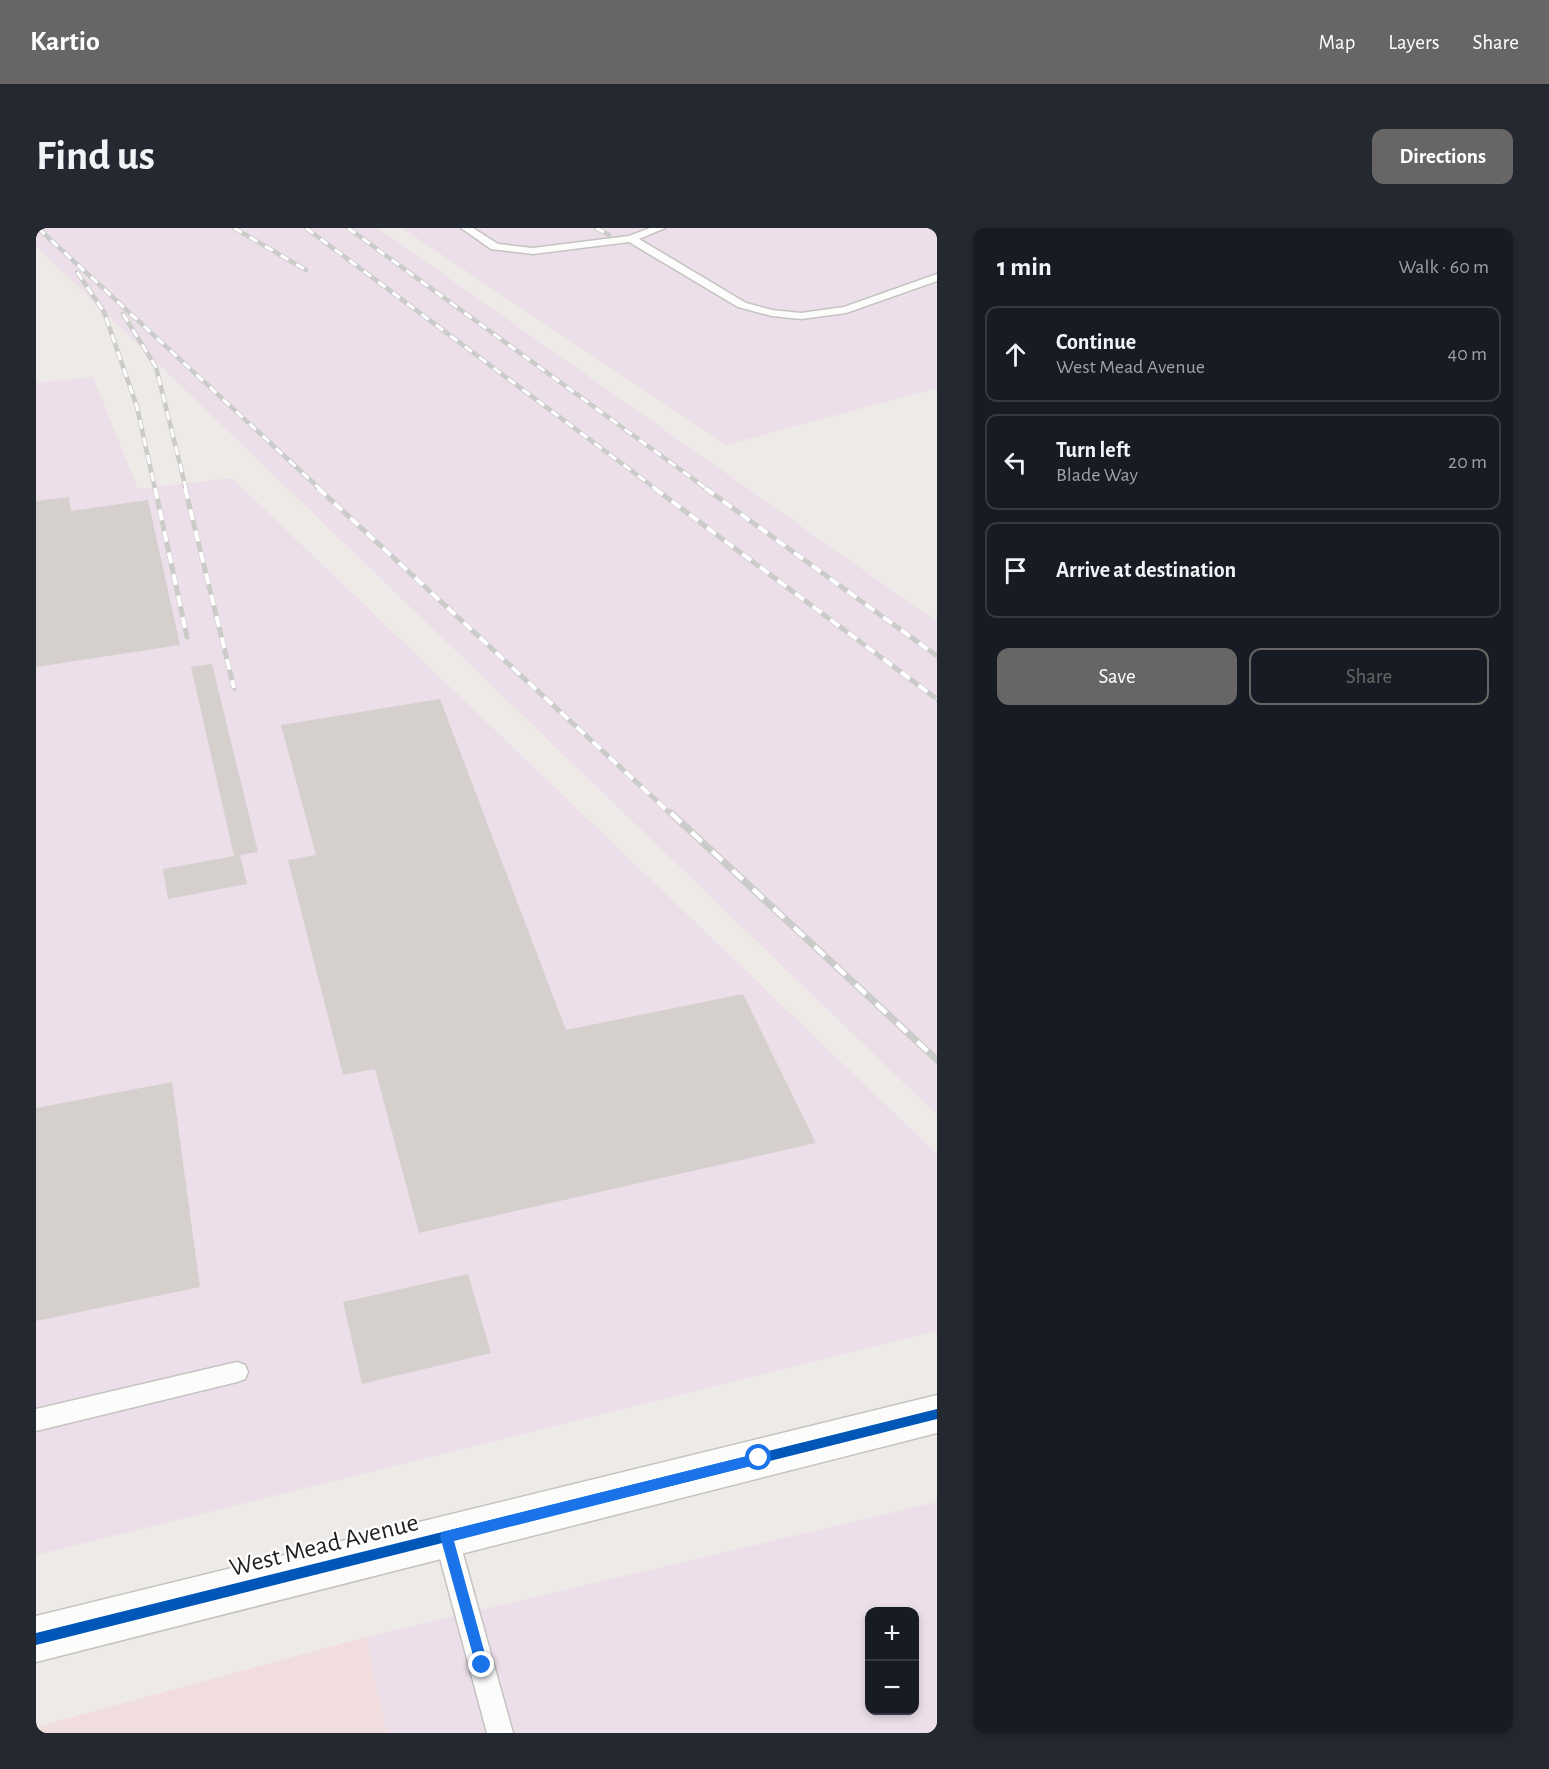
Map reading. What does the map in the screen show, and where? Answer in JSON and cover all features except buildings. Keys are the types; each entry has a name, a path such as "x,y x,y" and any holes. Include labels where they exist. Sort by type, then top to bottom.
{"street":[{"name":"West Mead Avenue","path":"36,1639 937,1414"}],"lane":[{"path":"466,228 495,247 533,250 631,239 660,228"},
{"path":"631,239 742,305 772,313 801,316 846,310 937,277"},
{"path":"36,1420 237,1372"},
{"path":"446,1536 500,1733"}],"shaded area":[{"path":"36,228 378,228 937,622 937,1115 36,246"},
{"path":"402,228 937,228 937,388 726,445"},
{"path":"93,377 138,489 232,478 937,1154 937,1331 36,1555 36,383"},
{"path":"937,1502 937,1733 387,1733 366,1637"},
{"path":"366,1637 387,1733 36,1733 36,1727"}],"railway":[{"path":"38,228 320,489"},
{"path":"234,228 306,270"},
{"path":"306,228 656,489"},
{"path":"348,228 707,489"},
{"path":"596,228 609,235"},
{"path":"77,272 104,312 137,407 155,489"},
{"path":"123,314 156,367 186,489"},
{"path":"155,488 187,637"},
{"path":"185,488 234,688"},
{"path":"318,488 672,815"},
{"path":"654,488 937,699"},
{"path":"705,488 937,656"},
{"path":"671,813 937,1060"}],"cycle path":[{"path":"36,1639 937,1414"}],"route":[{"path":"482,1665 446,1536 759,1458"}]}
